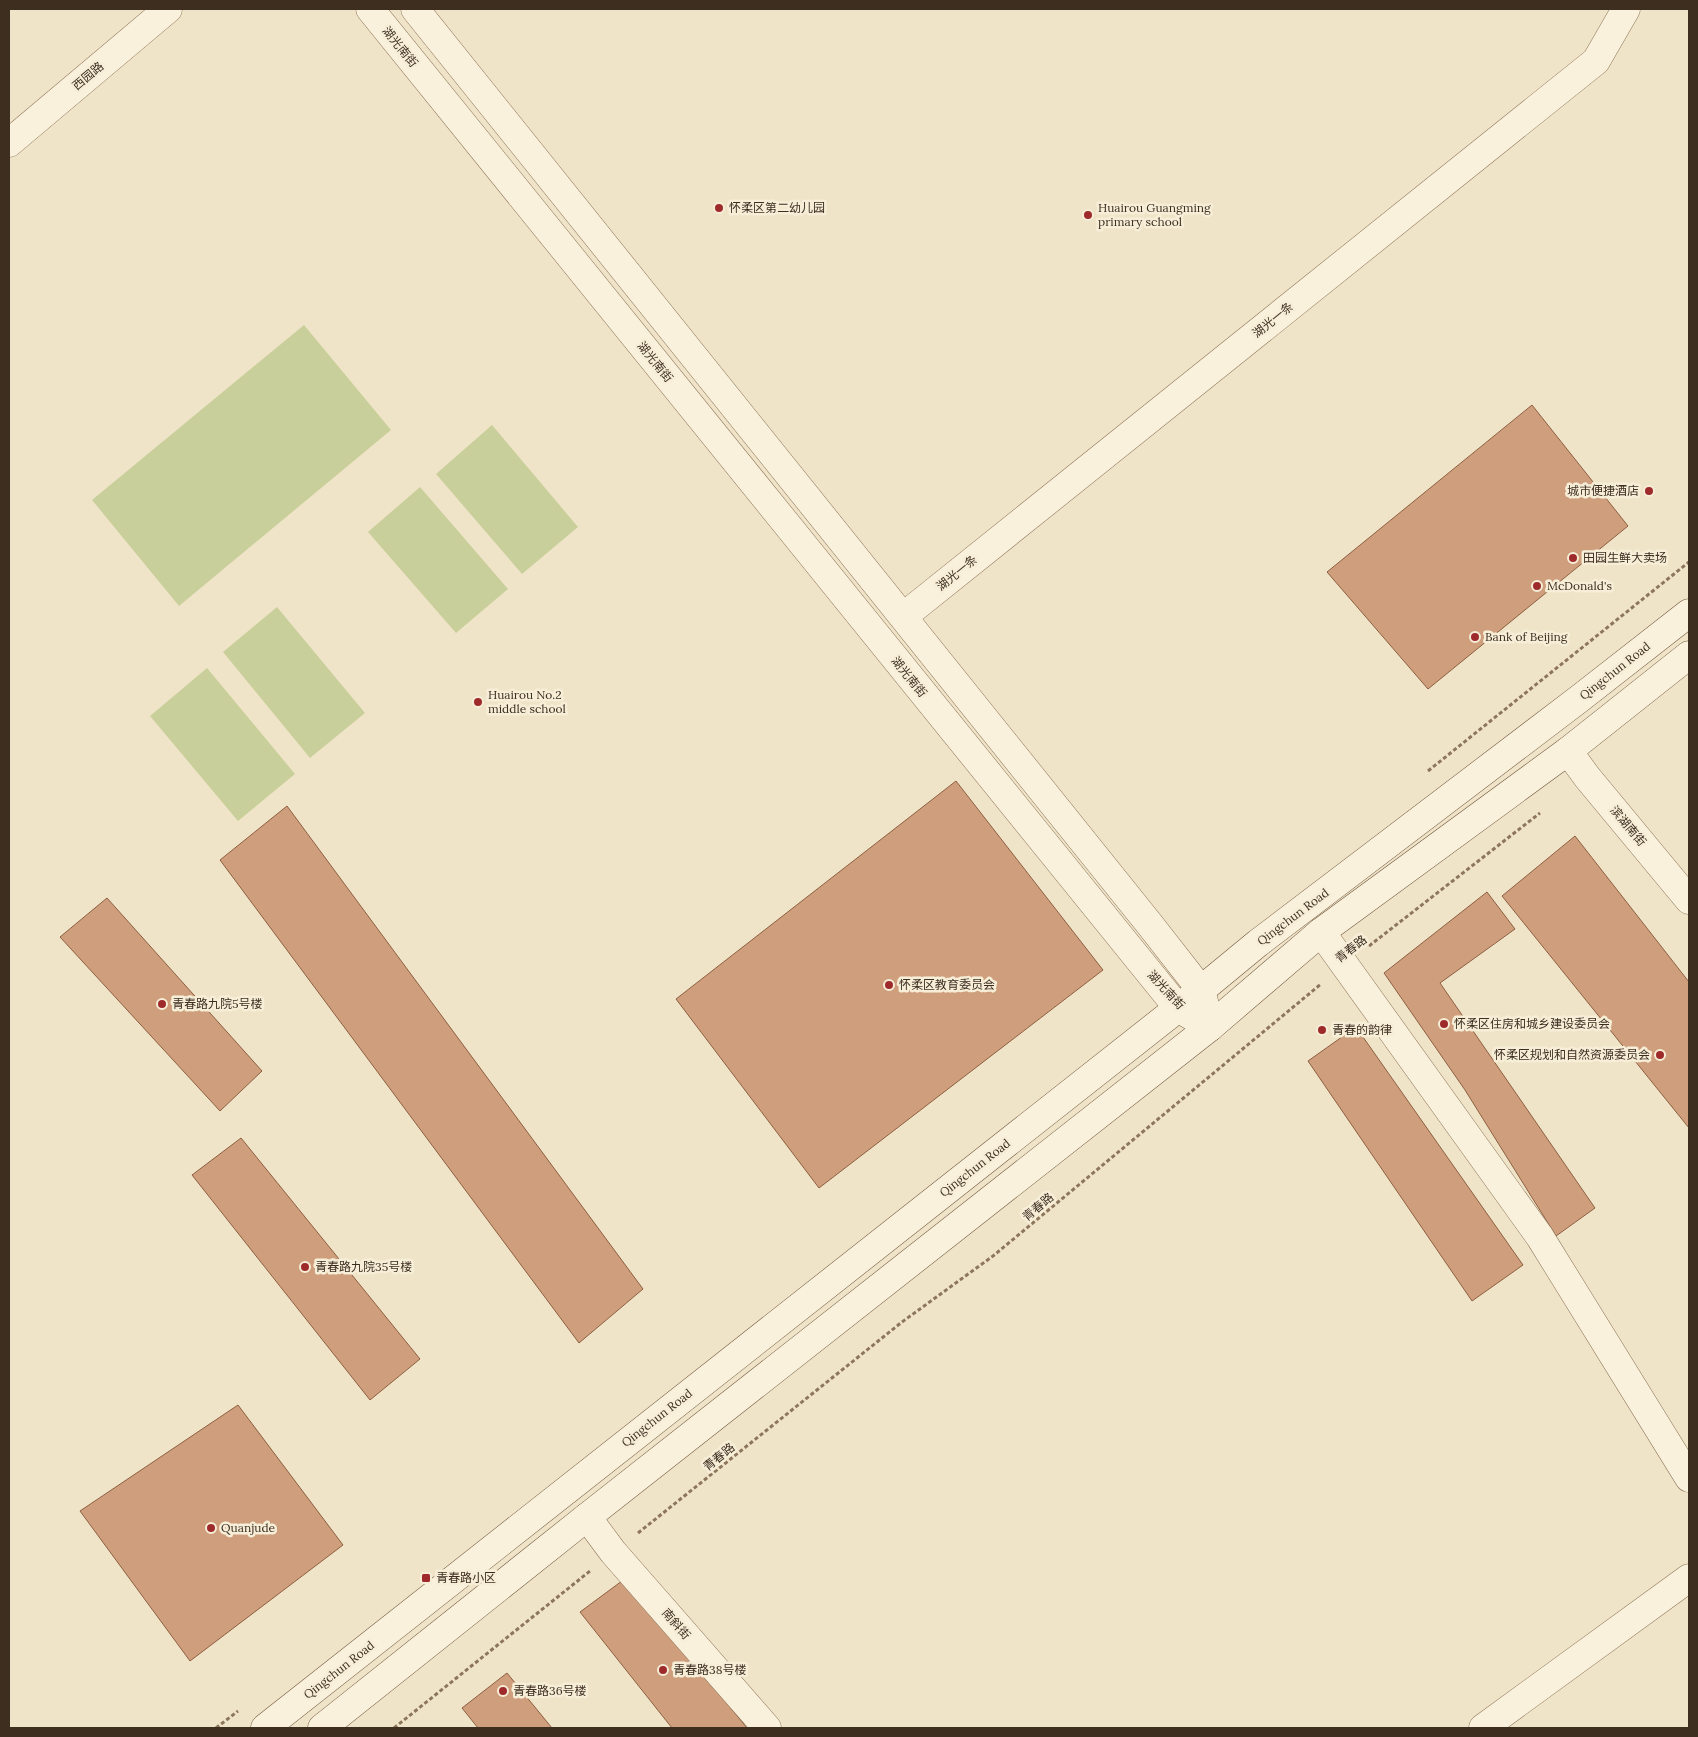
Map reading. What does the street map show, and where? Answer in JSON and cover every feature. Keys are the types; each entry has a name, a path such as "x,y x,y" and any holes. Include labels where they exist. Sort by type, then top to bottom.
{"street":[{"name":"西园路","path":"9,143 168,9"},
{"name":"湖光南街","path":"370,9 1178,1008 1210,1027"},
{"name":"湖光南街","path":"415,9 904,616 1201,990 1210,1027"},
{"name":"湖光一条","path":"904,616 1596,61 1626,9"},
{"name":"Qingchun Road","path":"265,1728 1201,990 1258,943 1579,699 1689,612"},
{"path":"322,1728 1210,1027 1321,932 1568,751 1689,654"},
{"name":"滨湖南街","path":"1568,751 1587,777 1689,900"},
{"path":"1321,932 1540,1238 1689,1478"},
{"name":"南斜街","path":"587,1517 613,1552 767,1728"},
{"path":"1483,1728 1689,1578"}],"path":[{"name":"青春路","path":"394,1728 902,1322 992,1256 1344,965 1548,807"}],"green space":[{"path":"304,325 391,430 179,606 92,500"},
{"path":"492,425 578,527 522,574 436,474"},
{"path":"420,487 508,589 456,633 368,532"},
{"path":"277,607 365,713 310,758 223,652"},
{"path":"207,668 295,774 238,821 150,716"}],"building":[{"path":"1532,405 1628,526 1428,689 1327,572"},
{"name":"怀柔区教育委员会","path":"956,781 1103,970 819,1188 676,999"},
{"path":"287,806 643,1289 579,1343 220,860"},
{"name":"怀柔区规划和自然资源委员会","path":"1575,836 1689,982 1689,1128 1502,896"},
{"name":"怀柔区住房和城乡建设委员会","path":"1487,892 1515,929 1440,983 1595,1208 1556,1236 1465,1090 1384,973"},
{"name":"青春路九院5号楼","path":"107,898 262,1071 220,1111 60,937"},
{"path":"1356,1027 1523,1265 1472,1301 1308,1061"},
{"name":"青春路九院35号楼","path":"241,1138 420,1359 370,1400 192,1175"},
{"name":"Quanjude","path":"238,1405 343,1545 190,1661 80,1511"},
{"name":"青春路38号楼","path":"626,1578 747,1728 672,1728 580,1612"},
{"name":"青春路36号楼","path":"507,1673 552,1728 478,1728 462,1708"}],"place":[{"name":"怀柔区第二幼儿园","path":"719,208"},
{"name":"Huairou Guangming primary school","path":"1088,215"},
{"name":"城市便捷酒店","path":"1649,491"},
{"name":"田园生鲜大卖场","path":"1573,558"},
{"name":"McDonald's","path":"1537,586"},
{"name":"Bank of Beijing","path":"1475,637"},
{"name":"Huairou No.2 middle school","path":"478,702"},
{"name":"怀柔区教育委员会","path":"889,985"},
{"name":"青春路九院5号楼","path":"162,1004"},
{"name":"怀柔区住房和城乡建设委员会","path":"1444,1024"},
{"name":"青春的韵律","path":"1322,1030"},
{"name":"怀柔区规划和自然资源委员会","path":"1660,1055"},
{"name":"青春路九院35号楼","path":"305,1267"},
{"name":"Quanjude","path":"211,1528"},
{"name":"青春路小区","path":"426,1578"},
{"name":"青春路38号楼","path":"663,1670"},
{"name":"青春路36号楼","path":"503,1691"}]}
